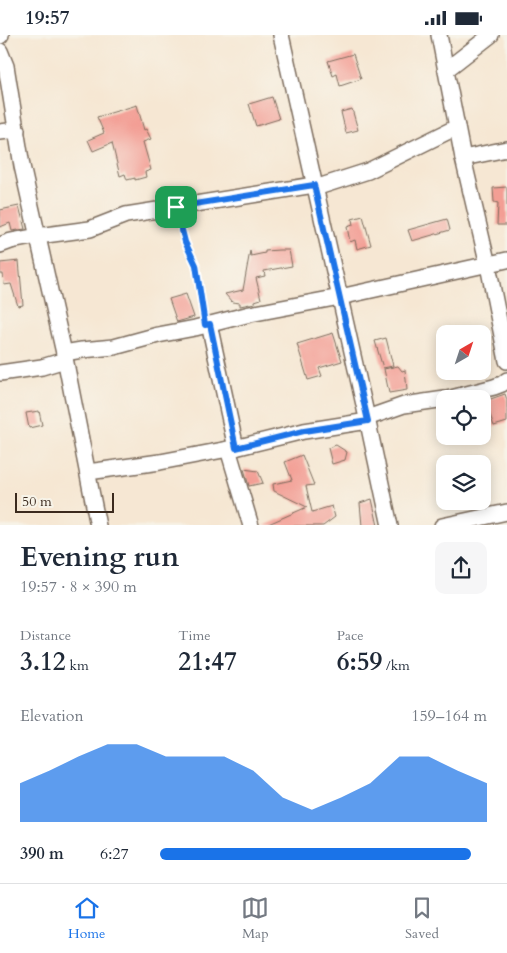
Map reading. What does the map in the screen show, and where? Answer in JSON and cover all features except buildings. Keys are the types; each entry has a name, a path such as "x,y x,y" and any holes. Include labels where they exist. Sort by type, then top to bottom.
{"street":[{"path":"281,35 390,525"},
{"path":"439,35 463,158 488,265 507,361"},
{"path":"446,71 491,35"},
{"path":"0,51 6,66 22,165 98,525"},
{"path":"0,245 38,236 90,229 126,215 314,187 368,171 457,127"},
{"path":"0,132 17,130"},
{"path":"463,158 507,149"},
{"path":"0,373 42,367 82,349 114,347 250,314 340,297 507,260"},
{"path":"207,325 232,449 251,525"},
{"path":"482,390 502,385 507,380"},
{"path":"88,472 232,449 304,431 367,419 404,405 436,400"},
{"path":"442,525 507,512"}],"path":[{"path":"176,207 185,242 196,265 207,325"}],"route":[{"path":"314,185 368,421 304,431 236,448 210,324 205,325 196,265 185,242 176,207 314,185"}]}
